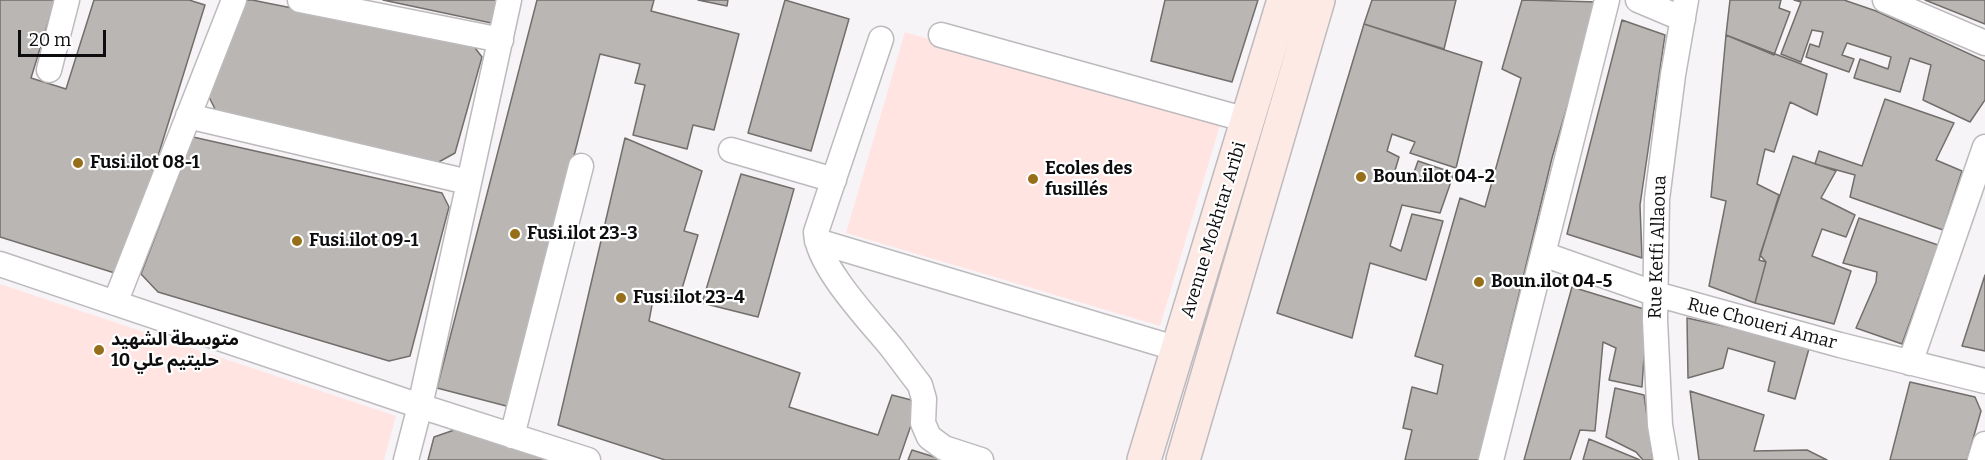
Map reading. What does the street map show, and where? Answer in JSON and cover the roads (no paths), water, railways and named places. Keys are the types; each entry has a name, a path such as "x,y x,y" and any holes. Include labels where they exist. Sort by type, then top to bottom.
{"main road":[{"name":"Avenue Mokhtar Aribi","path":"1144,460 1284,0"},
{"name":"Avenue Mokhtar Aribi","path":"1184,460 1318,0"}],"street":[{"path":"49,70 67,0"},
{"path":"115,303 234,0"},
{"path":"300,0 501,40"},
{"path":"406,460 420,406 509,0"},
{"path":"1491,460 1607,0"},
{"path":"1638,0 1684,10"},
{"path":"1885,0 1985,43"},
{"name":"Rue Ketfi Allaoua","path":"1666,460 1659,424 1656,294 1657,200 1684,10"},
{"path":"941,35 1247,120"},
{"path":"881,39 816,232 816,241 822,255 848,296 920,385 924,399 923,423 928,437 944,448 981,460"},
{"path":"188,116 468,182"},
{"path":"1910,363 1985,147"},
{"path":"731,150 834,180"},
{"path":"512,436 581,166"},
{"path":"816,241 971,285 1178,349"},
{"name":"Rue Choueri Amar","path":"1543,254 1656,294 1985,381"},
{"path":"0,264 420,406 588,460"},
{"path":"1980,460 1985,444"}],"place":[{"name":"Fusi.ilot 08-1","path":"78,163"},
{"name":"Boun.ilot 04-2","path":"1361,177"},
{"name":"Ecoles des fusillés","path":"1033,179"},
{"name":"Fusi.ilot 23-3","path":"515,234"},
{"name":"Fusi.ilot 09-1","path":"297,241"},
{"name":"Boun.ilot 04-5","path":"1479,282"},
{"name":"Fusi.ilot 23-4","path":"621,298"},
{"name":"متوسطة الشهيد حليتيم علي 10","path":"99,350"}]}
